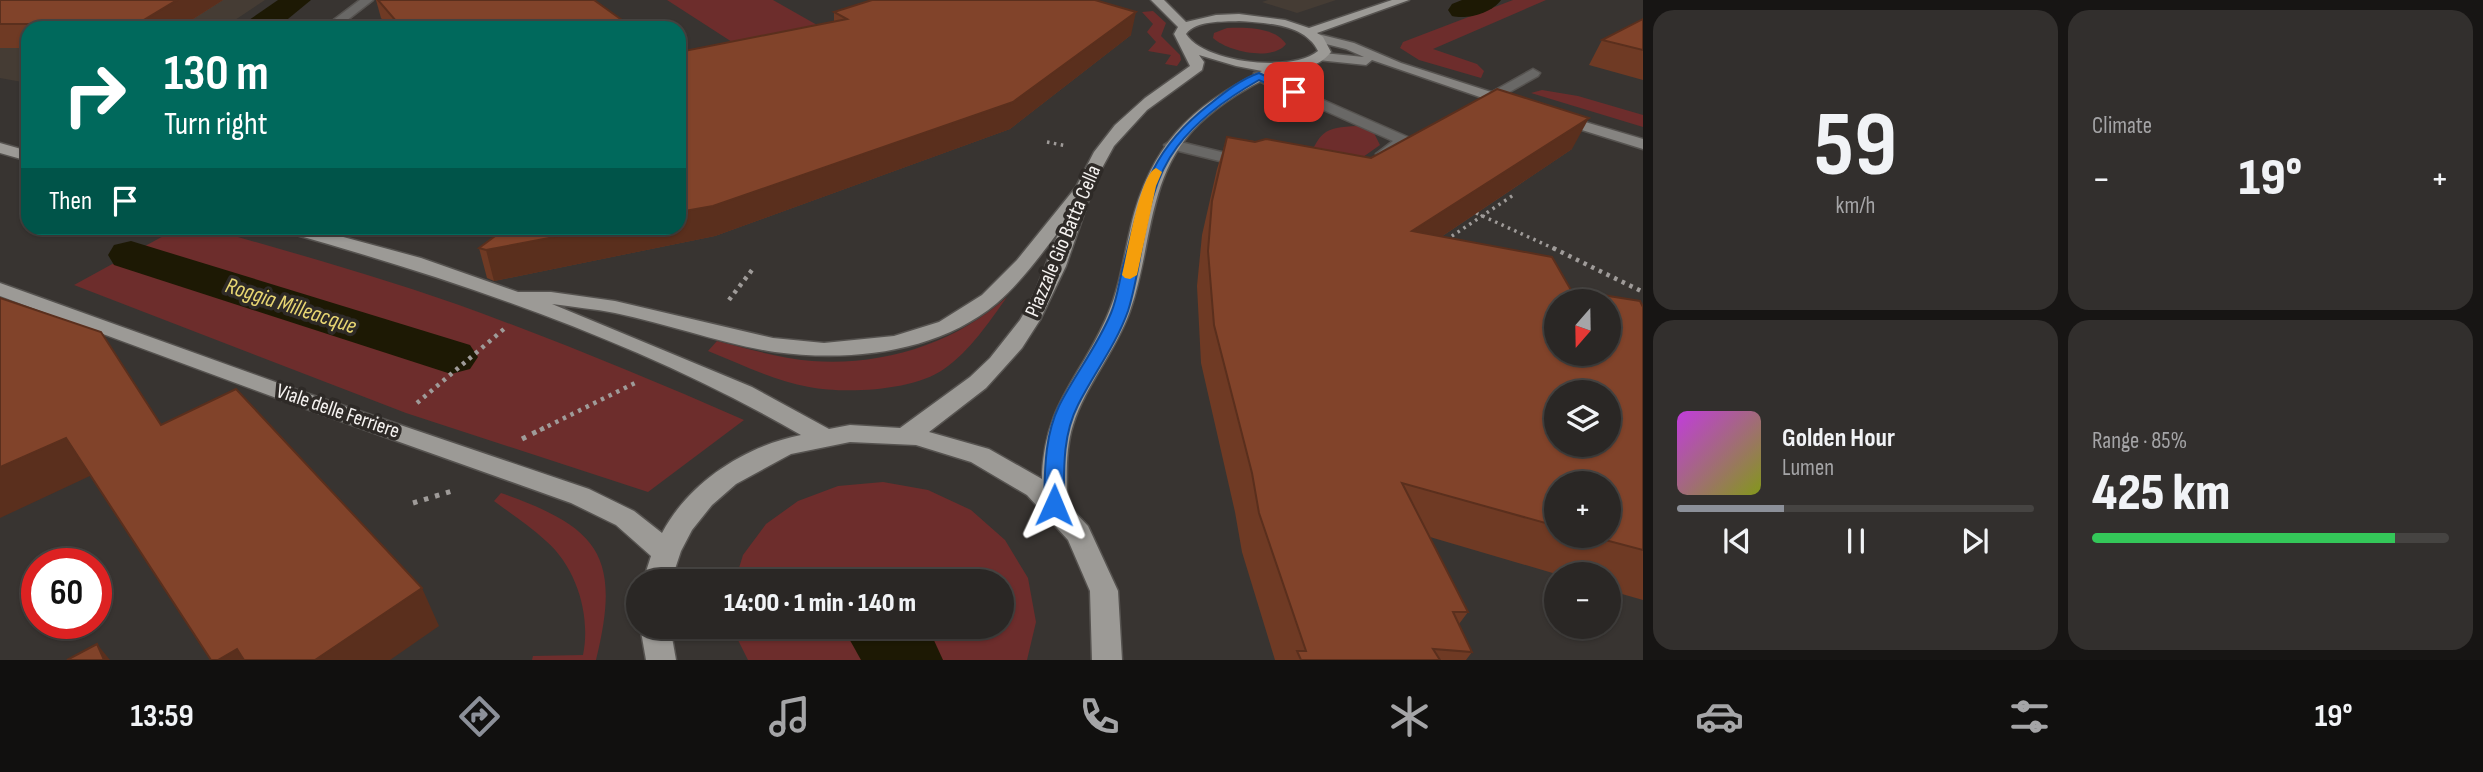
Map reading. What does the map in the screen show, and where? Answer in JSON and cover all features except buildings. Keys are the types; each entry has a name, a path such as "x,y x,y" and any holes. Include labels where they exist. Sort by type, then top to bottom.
{"main road":[{"name":"Piazzale Gio Batta Cella","path":"908,434 944,411 982,381 1014,345 1055,270 1084,187 1101,153 1126,121 1196,67 1197,62 1175,15 1157,0"},
{"path":"1310,35 1403,0"},
{"path":"1184,34 1204,19 1237,17 1274,22 1310,35 1325,48 1323,57"},
{"name":"Piazzale Gio Batta Cella","path":"1184,34 1199,51 1222,59 1280,67"},
{"name":"Piazzale Gio Batta Cella","path":"1054,505 1055,450 1061,426 1068,407 1100,355 1120,311 1150,186 1172,145 1234,90 1280,67 1314,62 1323,57"},
{"path":"0,148 21,154"},
{"path":"516,298 551,298 615,307 773,345 824,350 896,342 946,327 989,299 1024,264 1084,187"},
{"path":"330,235 555,312 744,392 820,435"},
{"name":"Viale delle Ferriere","path":"0,289 298,398 580,496 625,518 666,552"},
{"path":"661,569 666,552 686,516 712,488 745,464 781,447 820,435 879,431 940,440 981,455 1029,483 1054,505 1077,533 1096,565 1107,600 1110,638 1107,660"},
{"path":"657,639 661,660"}],"street":[{"path":"338,21 367,0"},
{"path":"1310,35 1362,50 1396,66 1490,97 1643,144"},
{"path":"1323,57 1396,66"},
{"path":"1490,97 1533,73"},
{"path":"1259,76 1405,141 1372,161"},
{"path":"1172,145 1269,167"}],"path":[{"path":"1047,142 1078,149"},
{"path":"1441,243 1515,194"},
{"path":"1476,213 1604,271 1643,292"},
{"path":"732,296 752,270"},
{"path":"416,404 509,324"},
{"path":"517,441 647,378"},
{"path":"413,503 465,487"}],"shaded area":[{"path":"0,0 265,0 234,21 21,21 21,82 0,78"},
{"path":"667,0 773,0 877,59 760,60"},
{"path":"1336,0 1297,13 1262,2"},
{"path":"1513,0 1546,0 1433,49 1477,64 1484,71 1481,78 1419,60 1400,48 1403,42"},
{"path":"1153,11 1166,23 1161,36 1180,55 1181,60 1177,66 1165,64 1171,55 1148,51 1156,42 1147,32 1153,24 1142,12"},
{"path":"1227,28 1267,31 1281,38 1286,44 1271,52 1250,53 1228,47 1213,38 1214,33"},
{"path":"1542,90 1578,96 1643,115 1643,127 1531,93"},
{"path":"1358,126 1374,133 1380,145 1346,169 1306,164 1319,139 1329,130"},
{"path":"165,235 230,235 447,301 580,351 744,420 648,492 406,413 74,285"},
{"path":"1007,297 978,336 953,362 931,376 897,386 859,390 809,387 770,376 708,351 717,341 812,361 865,360 916,349 941,339 964,328"},
{"path":"883,482 928,490 971,510 1005,540 1028,578 1036,622 1027,660 748,660 738,639 1014,639 1014,569 739,569 743,555 766,524 798,501 838,486"},
{"path":"501,493 560,519 581,533 595,550 603,570 606,594 596,660 532,660 533,656 583,655 583,609 573,579 557,552 494,501"}],"waterway":[{"name":"Roggia Milleacque","path":"267,21 297,0"},
{"path":"1462,10 1487,0"},
{"name":"Roggia Milleacque","path":"131,255 451,357"},
{"path":"889,639 905,660"}],"slow traffic":[{"path":"1130,275 1150,186 1156,172"}],"route":[{"path":"1054,505 1055,450 1061,426 1068,407 1100,355 1120,311 1150,186 1159,166 1181,134 1234,90 1259,76 1294,92"}]}
